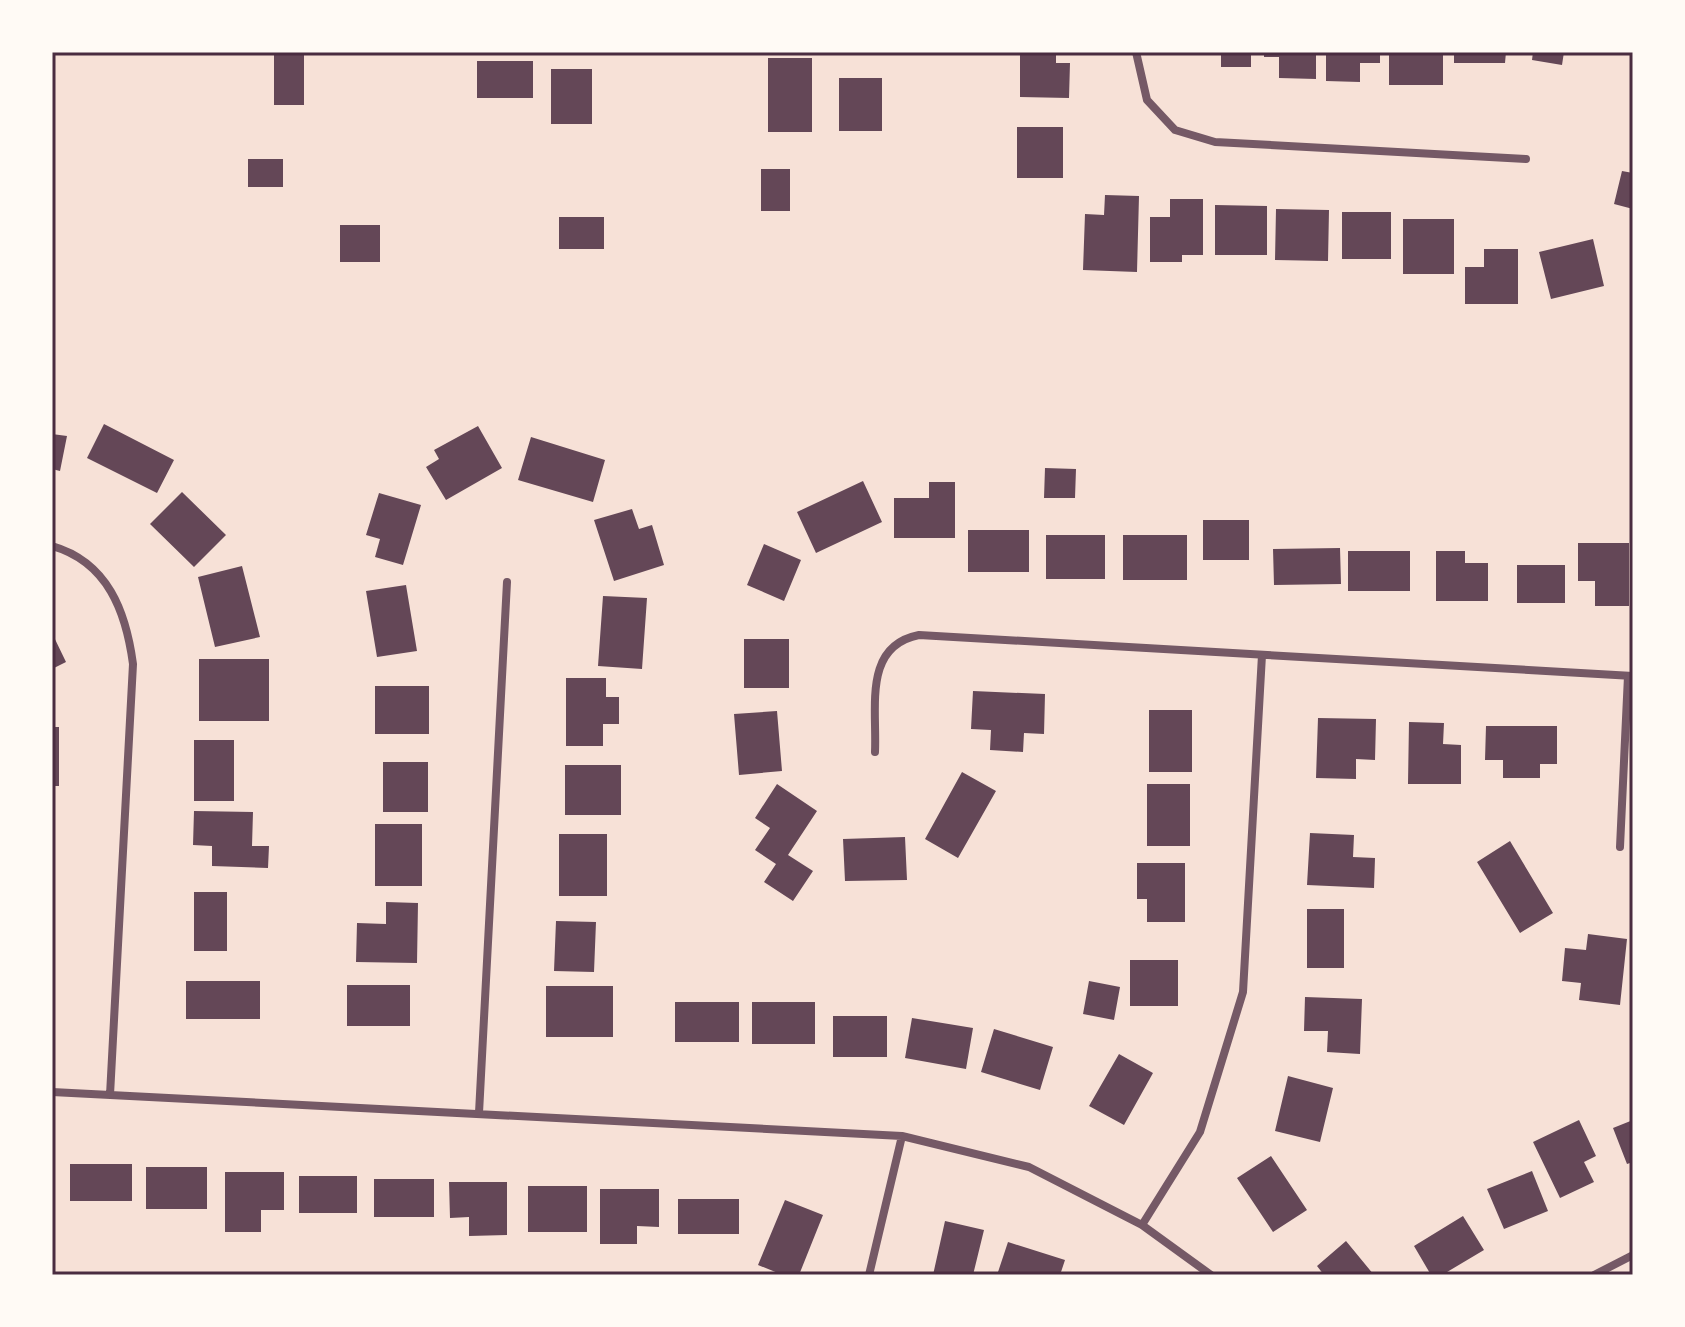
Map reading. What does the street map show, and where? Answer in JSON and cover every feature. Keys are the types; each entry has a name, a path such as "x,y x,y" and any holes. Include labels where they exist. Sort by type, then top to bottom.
{"street":[{"path":"1136,52 1147,100 1175,130 1215,142 1526,159"},
{"path":"52,546 85,562 106,584 127,622 133,664 110,1095"},
{"path":"479,1113 507,582"},
{"path":"875,752 878,672 884,653 899,639 919,635 1631,676 1620,847"},
{"path":"1142,1225 1200,1132 1243,992 1262,655"},
{"path":"52,1092 902,1136 1029,1167 1142,1225 1211,1275"},
{"path":"869,1275 902,1136"},
{"path":"1594,1275 1633,1255"}],"building":[{"path":"274,52 304,52 304,105 274,105"},
{"path":"1020,52 1056,52 1056,63 1070,63 1069,98 1020,97"},
{"path":"1221,52 1251,52 1251,67 1221,67"},
{"path":"1264,52 1316,52 1316,79 1279,78 1279,57 1264,57"},
{"path":"1326,52 1380,52 1380,63 1360,63 1360,82 1326,81"},
{"path":"1389,52 1443,52 1443,85 1389,85"},
{"path":"1454,52 1506,52 1505,63 1454,63"},
{"path":"1533,52 1564,52 1562,65 1532,60"},
{"path":"768,58 812,58 812,132 768,132"},
{"path":"477,61 533,61 533,98 477,98"},
{"path":"551,69 592,69 592,124 551,124"},
{"path":"839,78 882,78 882,131 839,131"},
{"path":"1017,127 1063,127 1063,178 1017,178"},
{"path":"248,159 283,159 283,187 248,187"},
{"path":"761,169 790,169 790,211 761,211"},
{"path":"1622,171 1633,173 1633,209 1614,204"},
{"path":"1105,195 1139,196 1137,272 1083,270 1085,214 1104,215"},
{"path":"1170,199 1203,199 1203,255 1182,255 1182,262 1150,262 1150,217 1170,217"},
{"path":"1215,205 1267,206 1267,255 1215,255"},
{"path":"1276,209 1329,210 1328,261 1275,260"},
{"path":"1342,212 1391,212 1391,259 1342,259"},
{"path":"559,217 604,217 604,249 559,249"},
{"path":"1403,219 1454,219 1454,274 1403,274"},
{"path":"340,225 380,225 380,262 340,262"},
{"path":"1593,239 1604,286 1551,299 1539,252"},
{"path":"1484,249 1518,249 1518,304 1465,304 1465,267 1484,267"},
{"path":"104,424 174,460 157,493 87,458"},
{"path":"478,426 502,468 446,500 426,467 439,459 434,450"},
{"path":"52,434 67,436 60,471 52,469"},
{"path":"531,437 605,460 593,502 518,480"},
{"path":"1045,468 1076,469 1075,498 1044,498"},
{"path":"863,481 882,522 816,553 797,512"},
{"path":"929,482 955,482 955,538 894,538 894,498 929,498"},
{"path":"182,492 226,535 194,567 150,524"},
{"path":"379,493 421,505 403,565 375,557 380,539 366,535"},
{"path":"632,509 639,529 652,525 664,565 614,581 594,520"},
{"path":"1203,520 1249,520 1249,560 1203,560"},
{"path":"968,530 1029,530 1029,572 968,572"},
{"path":"1046,535 1105,535 1105,579 1046,579"},
{"path":"1123,535 1187,535 1187,580 1123,580"},
{"path":"1578,543 1629,543 1629,606 1595,606 1595,581 1578,581"},
{"path":"764,544 801,560 784,601 747,585"},
{"path":"1340,548 1341,584 1274,585 1273,549"},
{"path":"1348,551 1410,551 1410,591 1348,591"},
{"path":"1436,551 1465,551 1465,563 1488,563 1488,601 1436,601"},
{"path":"1517,565 1565,565 1565,603 1517,603"},
{"path":"242,566 260,637 215,647 198,577"},
{"path":"406,585 417,651 377,657 366,591"},
{"path":"603,596 647,598 642,669 598,666"},
{"path":"52,633 66,662 52,669"},
{"path":"744,639 789,639 789,688 744,688"},
{"path":"199,659 269,659 269,721 199,721"},
{"path":"566,678 606,678 606,697 619,697 619,724 603,724 603,746 566,746"},
{"path":"375,686 429,686 429,734 375,734"},
{"path":"973,691 1045,694 1044,734 1024,733 1023,752 990,750 991,730 971,729"},
{"path":"1149,710 1192,710 1192,772 1149,772"},
{"path":"777,711 782,771 739,775 734,714"},
{"path":"1318,718 1376,719 1375,760 1356,759 1356,779 1316,778"},
{"path":"1409,722 1444,723 1443,744 1461,745 1461,784 1408,784"},
{"path":"1486,726 1557,726 1557,764 1540,764 1540,778 1503,778 1503,760 1485,760"},
{"path":"52,727 59,727 59,786 52,786"},
{"path":"194,740 234,740 234,801 194,801"},
{"path":"383,762 428,762 428,812 383,812"},
{"path":"565,765 621,765 621,815 565,815"},
{"path":"962,772 996,791 958,858 925,839"},
{"path":"777,784 817,811 788,855 813,871 793,901 764,882 776,864 755,850 770,828 755,818"},
{"path":"1147,784 1190,784 1190,846 1147,846"},
{"path":"194,811 253,812 252,846 269,846 268,868 212,866 212,846 193,845"},
{"path":"375,824 422,824 422,886 375,886"},
{"path":"1310,833 1354,835 1353,857 1375,858 1374,888 1307,885"},
{"path":"559,834 607,834 607,896 559,896"},
{"path":"905,837 907,880 845,881 843,839"},
{"path":"1510,841 1553,913 1520,933 1477,862"},
{"path":"1137,863 1185,863 1185,922 1147,922 1147,899 1137,899"},
{"path":"194,892 227,892 227,951 194,951"},
{"path":"386,902 418,903 417,963 356,962 357,923 386,924"},
{"path":"1307,909 1344,909 1344,968 1307,968"},
{"path":"556,921 596,922 594,972 554,971"},
{"path":"1588,934 1627,939 1620,1005 1579,1000 1581,983 1562,981 1565,948 1586,950"},
{"path":"1130,960 1178,960 1178,1006 1130,1006"},
{"path":"186,981 260,981 260,1019 186,1019"},
{"path":"1089,981 1120,987 1114,1020 1083,1014"},
{"path":"347,985 410,985 410,1026 347,1026"},
{"path":"546,986 613,986 613,1037 546,1037"},
{"path":"1305,997 1362,999 1360,1054 1327,1052 1328,1031 1304,1031"},
{"path":"675,1002 739,1002 739,1042 675,1042"},
{"path":"752,1002 815,1002 815,1044 752,1044"},
{"path":"833,1016 887,1016 887,1057 833,1057"},
{"path":"912,1018 973,1028 966,1069 905,1058"},
{"path":"994,1029 1053,1047 1040,1090 981,1072"},
{"path":"1119,1054 1153,1073 1124,1125 1089,1106"},
{"path":"1288,1076 1333,1088 1320,1142 1275,1131"},
{"path":"1579,1120 1596,1156 1584,1162 1594,1182 1560,1198 1533,1142"},
{"path":"1633,1120 1633,1162 1627,1164 1613,1128"},
{"path":"1271,1156 1307,1210 1273,1232 1237,1178"},
{"path":"70,1164 132,1164 132,1201 70,1201"},
{"path":"146,1167 207,1167 207,1209 146,1209"},
{"path":"1532,1171 1548,1211 1504,1229 1487,1189"},
{"path":"225,1172 284,1172 284,1210 261,1210 261,1232 225,1232"},
{"path":"299,1176 357,1176 357,1213 299,1213"},
{"path":"374,1179 434,1179 434,1217 374,1217"},
{"path":"449,1182 507,1182 507,1235 469,1236 469,1217 450,1218"},
{"path":"528,1186 587,1186 587,1232 528,1232"},
{"path":"600,1189 659,1189 659,1227 637,1226 637,1244 600,1244"},
{"path":"678,1199 739,1199 739,1234 678,1234"},
{"path":"785,1200 823,1215 799,1275 783,1275 758,1265"},
{"path":"1463,1216 1484,1250 1442,1275 1431,1275 1414,1246"},
{"path":"945,1221 984,1230 973,1275 933,1275"},
{"path":"1346,1241 1374,1275 1324,1275 1317,1266"},
{"path":"1008,1242 1065,1260 1060,1275 997,1275"}]}
